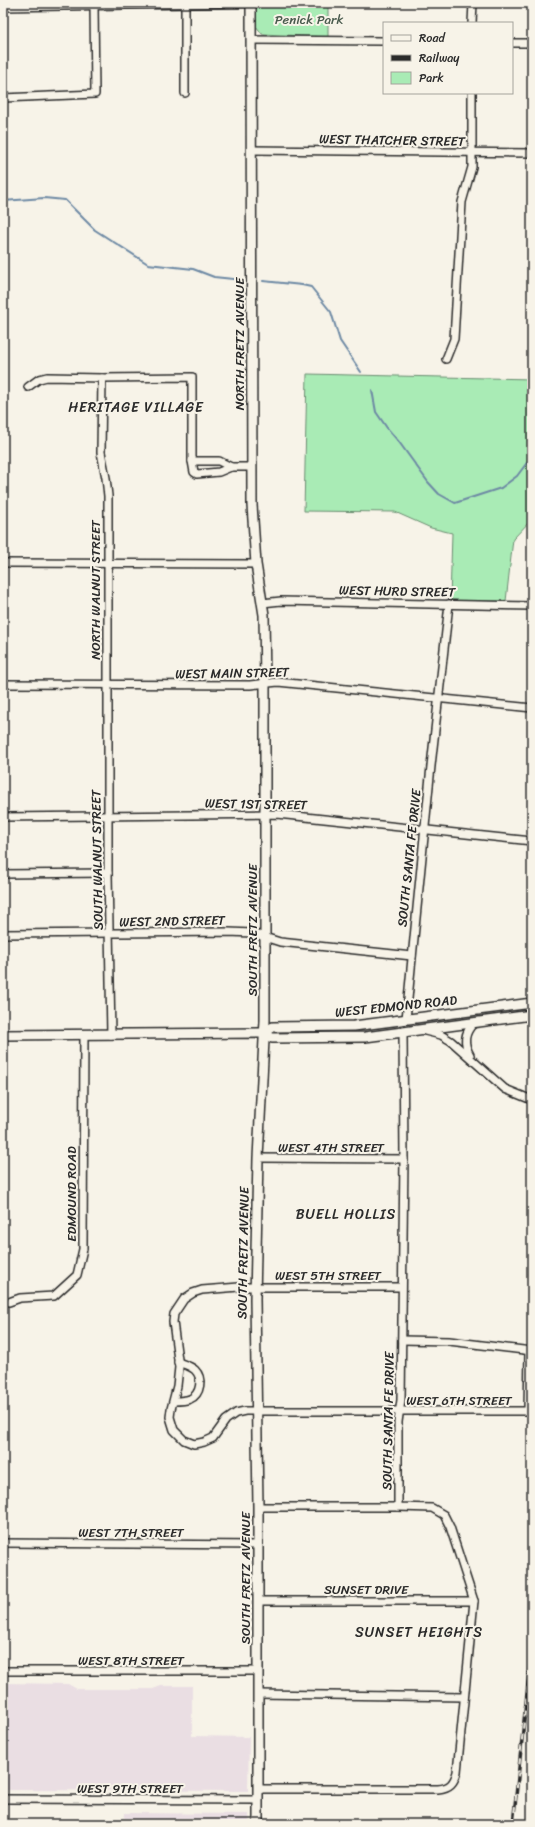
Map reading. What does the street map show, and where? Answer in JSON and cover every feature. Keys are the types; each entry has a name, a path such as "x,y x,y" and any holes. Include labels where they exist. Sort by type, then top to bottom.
{"street":[{"path":"185,3 185,93"},
{"path":"3,6 251,3"},
{"name":"NORTH FRETZ AVENUE","path":"251,3 252,505 256,564 264,624 265,684"},
{"path":"472,22 473,3"},
{"path":"3,98 94,94 94,5"},
{"path":"251,40 383,41"},
{"path":"513,43 532,43"},
{"path":"446,359 454,340 462,202 471,174 472,94"},
{"name":"WEST THATCHER STREET","path":"251,150 532,153"},
{"path":"28,387 39,379 46,377 192,377 192,469 198,474 219,472 231,467 252,467"},
{"name":"NORTH WALNUT STREET","path":"102,378 101,452 108,496 107,685"},
{"path":"192,461 219,461 231,467"},
{"path":"3,563 256,564"},
{"name":"WEST HURD STREET","path":"262,603 282,601 532,606"},
{"name":"SOUTH SANTA FE DRIVE","path":"406,1019 424,829 449,604"},
{"name":"WEST MAIN STREET","path":"3,684 250,685 278,682 532,708"},
{"name":"SOUTH FRETZ AVENUE","path":"258,1824 259,1545 256,1411 256,1287 258,1158 264,1034 265,684"},
{"name":"SOUTH WALNUT STREET","path":"107,685 111,1035"},
{"name":"WEST 1ST STREET","path":"3,817 277,814 532,840"},
{"path":"3,874 108,873"},
{"name":"WEST 2ND STREET","path":"3,934 252,933 280,942 412,956"},
{"name":"WEST EDMOND ROAD","path":"264,1034 273,1027 354,1026 532,1003"},
{"name":"WEST EDMOND ROAD","path":"3,1035 264,1034 272,1038 310,1039 365,1037 532,1015"},
{"path":"472,1059 467,1050 465,1034 474,1023"},
{"path":"419,1030 441,1035 451,1041 505,1089 532,1100"},
{"name":"SOUTH SANTA FE DRIVE","path":"258,1789 424,1790 446,1788 451,1786 457,1772 474,1601 450,1527 444,1515 432,1508 398,1507 404,1159 403,1033"},
{"name":"EDMOUND ROAD","path":"9,1302 20,1298 54,1296 77,1275 83,1249 84,1035"},
{"name":"WEST 4TH STREET","path":"258,1158 404,1159"},
{"name":"WEST 5TH STREET","path":"174,1401 177,1386 178,1362 173,1322 174,1314 184,1299 193,1293 202,1290 256,1287 401,1287"},
{"path":"402,1340 449,1341 530,1351"},
{"name":"WEST 6TH STREET","path":"174,1401 170,1417 174,1430 184,1440 194,1444 213,1438 226,1420 236,1413 256,1411 528,1412 530,1351"},
{"path":"174,1401 190,1399 196,1394 200,1384 200,1378 194,1369 178,1362"},
{"path":"258,1507 398,1507"},
{"name":"WEST 7TH STREET","path":"3,1543 259,1545"},
{"name":"SUNSET DRIVE","path":"259,1601 474,1601"},
{"name":"WEST 8TH STREET","path":"3,1672 258,1671"},
{"path":"258,1694 464,1696"},
{"name":"WEST 9TH STREET","path":"3,1799 258,1800"}],"shaded area":[{"path":"3,1683 68,1684 77,1689 153,1689 161,1686 192,1686 192,1736 249,1737 248,1791 3,1790"},
{"path":"125,1813 249,1814 249,1824 124,1824"}],"green space":[{"name":"Penick Park","path":"256,3 328,3 328,37 262,34 256,26"},
{"path":"307,374 532,379 532,519 513,539 506,601 450,601 452,533 431,528 395,512 304,511"}],"waterway":[{"path":"3,201 44,198 65,200 95,230 148,264 193,269 214,277 243,280"},
{"path":"263,281 311,287 331,312 340,341 361,372"},
{"path":"372,390 376,412 387,428 428,482 439,494 455,503 501,488 517,476 532,456"}],"railway":[{"path":"513,1824 532,1646"}],"district":[{"name":"HERITAGE VILLAGE","path":"136,407"},
{"name":"BUELL HOLLIS","path":"346,1214"},
{"name":"SUNSET HEIGHTS","path":"419,1632"}]}
